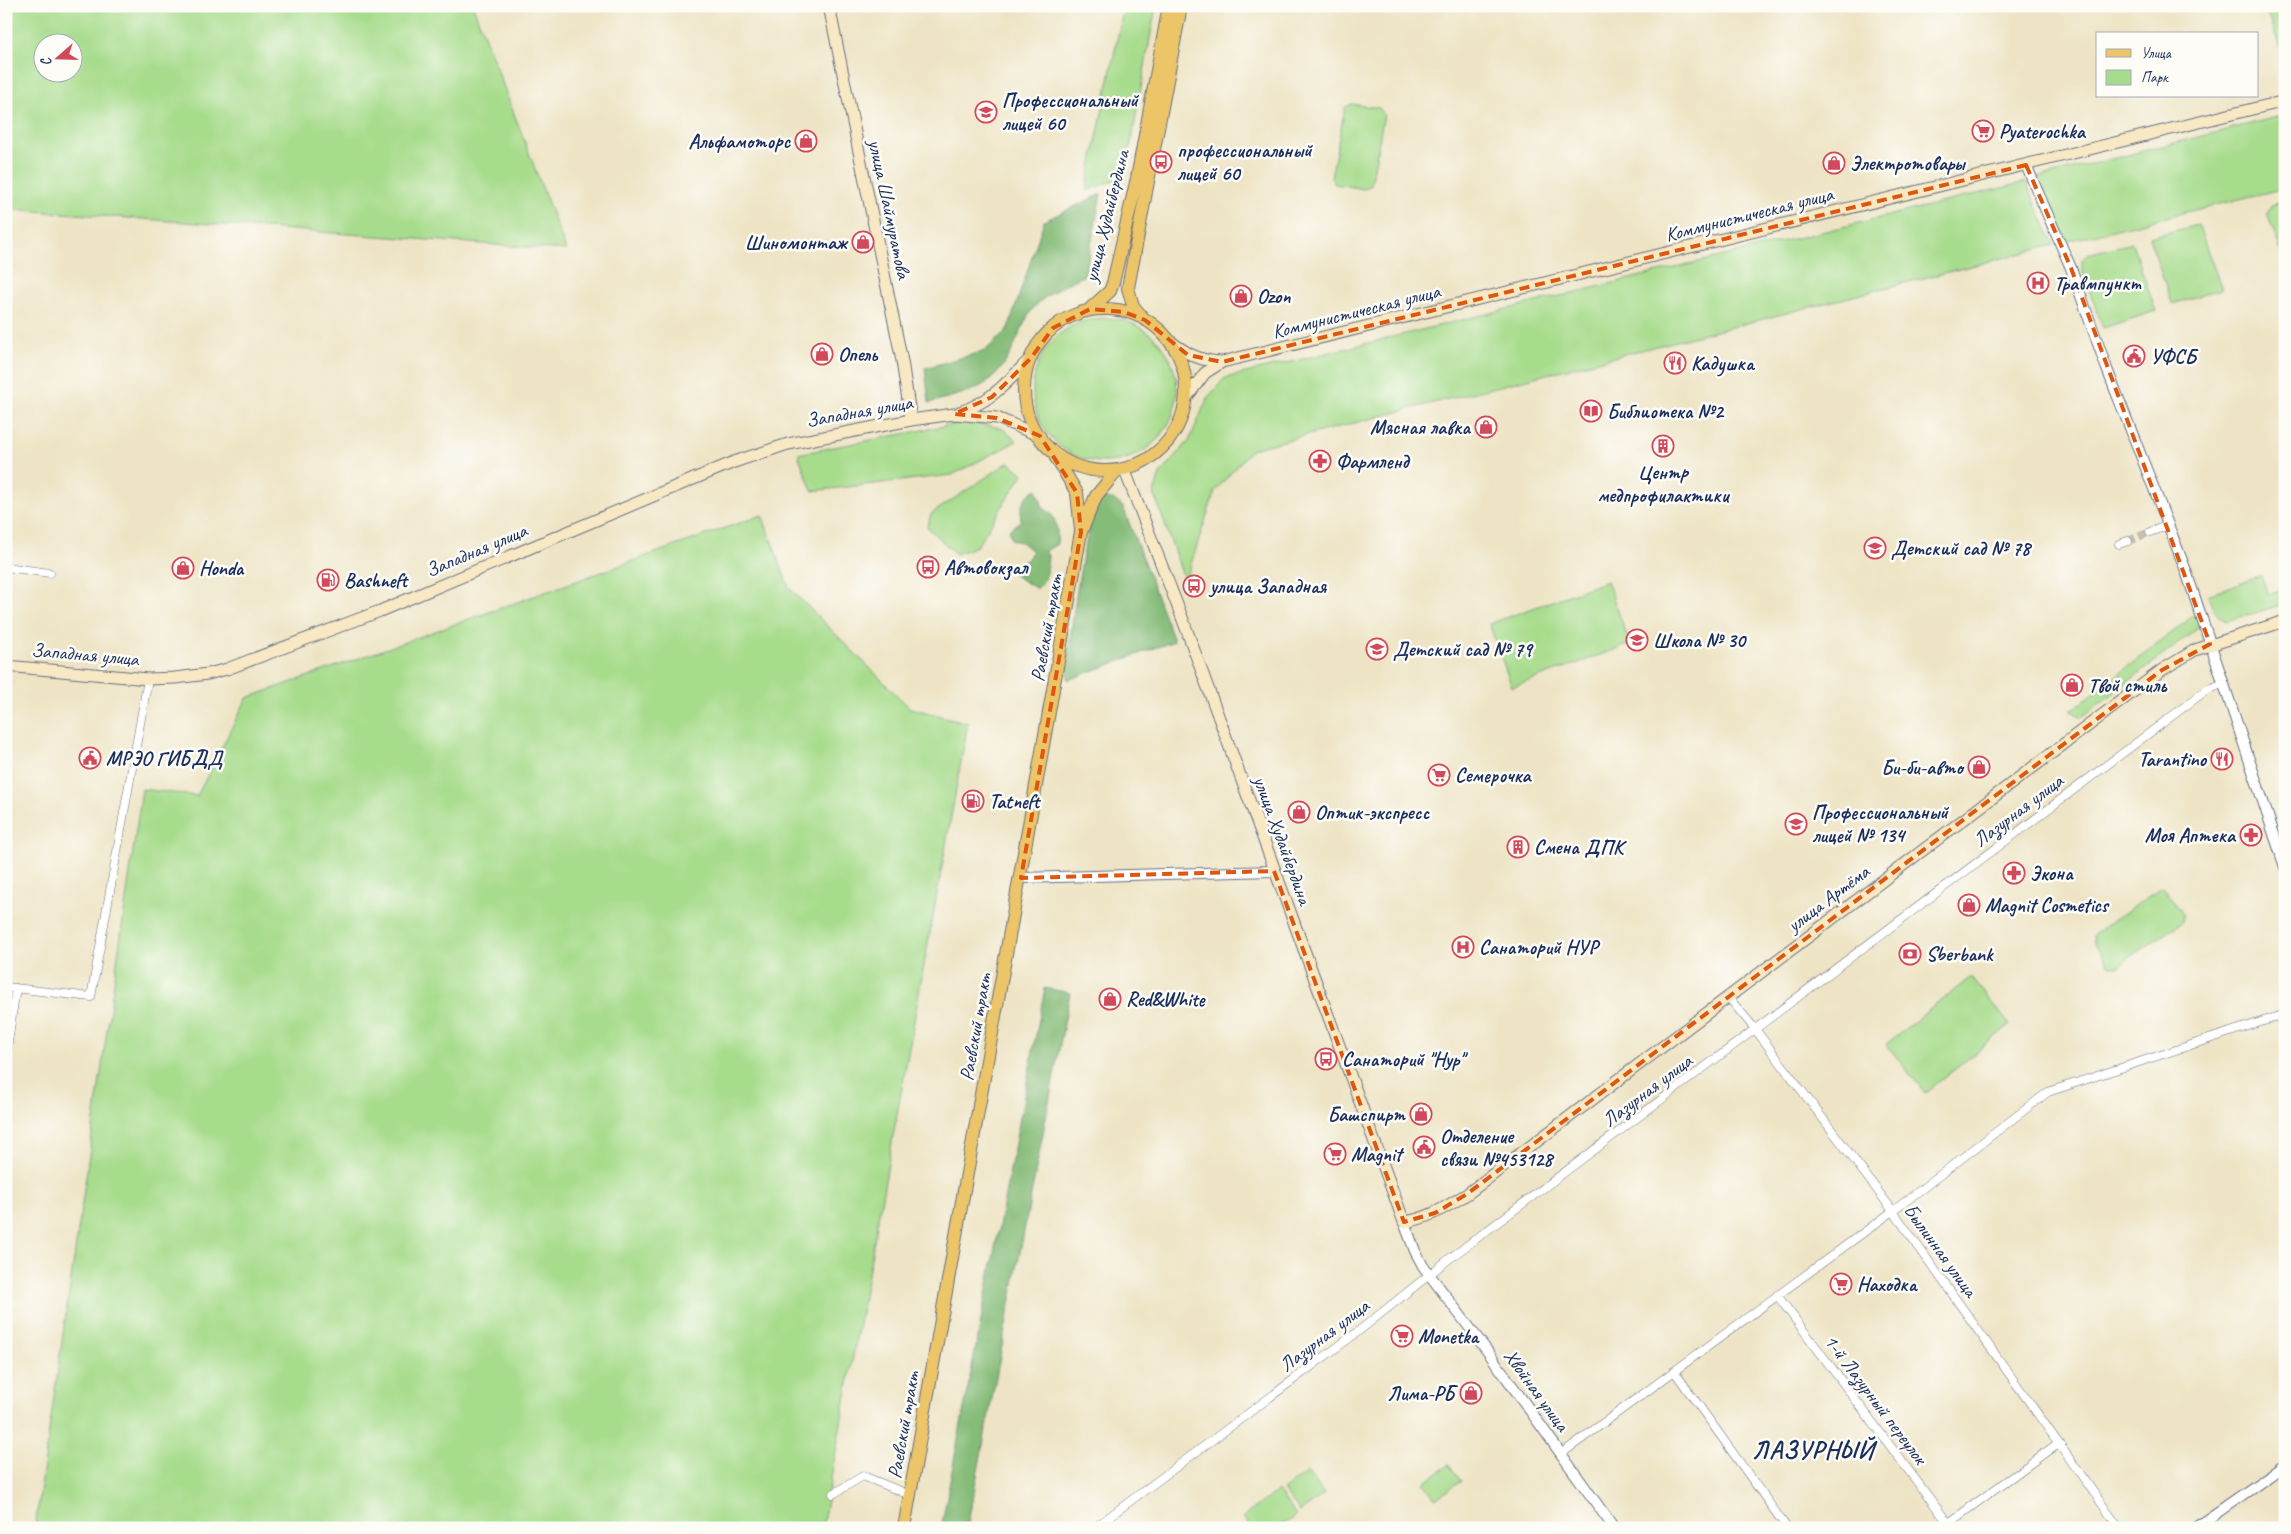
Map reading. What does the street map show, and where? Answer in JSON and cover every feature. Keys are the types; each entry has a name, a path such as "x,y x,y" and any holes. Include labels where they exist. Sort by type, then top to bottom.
{"main road":[{"name":"улица Шаймуратова","path":"829,6 902,361 911,420"},
{"name":"улица Худайбердина","path":"1090,309 1110,291 1113,283 1137,178 1169,6"},
{"name":"улица Худайбердина","path":"1145,320 1133,306 1128,288 1181,6"},
{"name":"Коммунистическая улица","path":"1170,341 1188,355 1203,361 1222,362 2285,101"},
{"path":"1090,309 1108,309 1124,312 1145,320 1170,341 1181,361 1186,379 1186,398 1181,418 1172,436 1161,450 1147,462 1120,471 1091,470 1073,465 1053,452 1032,425 1024,397 1025,378 1031,358 1043,338 1053,328 1068,318 1090,309"},
{"name":"Западная улица","path":"6,666 148,678 175,678 208,674 262,656 380,610 776,446 911,420 954,414 976,406 992,397 1031,358"},
{"name":"Коммунистическая улица","path":"1186,398 1205,373 1222,362"},
{"name":"Западная улица","path":"954,414 997,418 1040,436"},
{"name":"Раевский тракт","path":"1053,452 1077,493 1081,532"},
{"name":"улица Худайбердина","path":"1120,471 1183,620 1404,1222"},
{"name":"Раевский тракт","path":"904,1528 1081,532 1096,496 1120,471"},
{"name":"улица Артёма","path":"1404,1222 1424,1218 1467,1194 2185,654 2210,644 2285,621"}],"street":[{"path":"2026,165 2071,268 2169,525 2285,867"},
{"path":"2150,532 2169,525"},
{"path":"2119,544 2128,540"},
{"path":"6,567 50,573"},
{"path":"6,987 91,997 148,678"},
{"name":"Лазурная улица","path":"1094,1528 1355,1334 1756,1028 2208,689 2222,684"},
{"path":"1021,878 1274,871"},
{"path":"6,1056 16,988"},
{"name":"Былинная улица","path":"1730,998 1756,1028 1893,1211 2057,1444 2119,1528"},
{"path":"1562,1454 1893,1211 2048,1092 2285,1014"},
{"name":"Хвойная улица","path":"1404,1222 1415,1252 1430,1275 1614,1528"},
{"name":"1-й Лазурный переулок","path":"1777,1295 1945,1525"},
{"path":"1674,1371 1788,1528"},
{"path":"1945,1525 2057,1444"},
{"path":"2195,1528 2285,1465"},
{"path":"833,1494 862,1476 910,1495"}],"highlighted area":[{"path":"2026,165 2071,268 2210,644 2162,670 1467,1194 1435,1213 1404,1222 1274,871 1021,878 1081,532 1077,493 1040,436 997,418 954,414 992,397 1031,358 1053,328 1090,309 1124,312 1145,320 1188,355 1222,362"}],"green space":[{"path":"6,6 473,6 566,250 6,209"},
{"path":"1124,6 1156,6 1125,176 1086,191"},
{"path":"2264,6 2283,6 2285,11 2285,60"},
{"path":"1351,104 1379,108 1384,114 1371,185 1364,189 1335,184 1331,177 1345,108"},
{"path":"2285,115 2285,188 2068,241 2037,178"},
{"path":"2026,182 2054,245 1252,449 1215,491 1185,582 1154,493 1160,474 1189,441 1208,397 1225,378"},
{"path":"1101,194 1085,275 1054,291 1034,308 1024,323 1008,358 990,380 969,391 929,403 925,368 985,351 1008,329 1044,221"},
{"path":"2285,201 2285,261 2267,214 2271,205"},
{"path":"2198,225 2222,289 2172,304 2149,237"},
{"path":"2132,243 2156,311 2103,328 2082,270 2082,260 2087,254"},
{"path":"1105,318 1132,324 1145,330 1156,339 1165,350 1171,363 1177,390 1171,417 1165,430 1156,441 1145,450 1132,456 1105,462 1078,456 1065,450 1054,441 1045,430 1039,417 1033,390 1039,363 1045,350 1054,339 1065,330 1078,324"},
{"path":"965,422 1002,428 1017,441 952,475 812,491 798,454"},
{"path":"1009,462 1023,474 977,546 956,554 927,527 931,514"},
{"path":"1037,489 1043,508 1051,514 1056,523 1057,544 1044,552 1048,555 1047,569 1045,578 1037,589 1014,575 1017,563 1027,560 1032,551 1021,542 1012,540 1009,530 1021,521 1023,502"},
{"path":"1104,499 1113,499 1123,507 1174,641 1068,680 1067,661 1084,549 1097,509"},
{"path":"762,515 789,588 910,708 968,723 822,1528 35,1528 142,789 197,796 247,698"},
{"path":"2261,575 2268,594 2285,588 2285,604 2227,621 2217,614 2208,595"},
{"path":"1607,581 1630,644 1512,687 1489,624"},
{"path":"2197,613 2199,621 2196,630 2082,717 2071,711"},
{"path":"2162,887 2183,914 2182,922 2118,966 2110,965 2094,942 2093,937 2095,933"},
{"path":"1971,977 2010,1025 1925,1093 1886,1044"},
{"path":"1045,988 1070,993 967,1528 941,1528"},
{"path":"1449,1465 1461,1481 1435,1499 1424,1483"},
{"path":"1307,1472 1324,1494 1300,1512 1283,1490"},
{"path":"1278,1491 1296,1515 1279,1528 1251,1528 1243,1517"}],"tunnel":[{"path":"2128,541 2150,532"}],"place":[{"name":"Профессиональный лицей 60","path":"986,112"},
{"name":"Pyaterochka","path":"1983,131"},
{"name":"Альфамоторс","path":"806,141"},
{"name":"профессиональный лицей 60","path":"1161,162"},
{"name":"Электротовары","path":"1834,163"},
{"name":"Шиномонтаж","path":"863,242"},
{"name":"Травмпункт","path":"2038,283"},
{"name":"Ozon","path":"1241,296"},
{"name":"Опель","path":"822,354"},
{"name":"УФСБ","path":"2134,356"},
{"name":"Кадушка","path":"1675,363"},
{"name":"Библиотека №2","path":"1591,411"},
{"name":"Мясная лавка","path":"1486,427"},
{"name":"Центр медпрофилактики","path":"1663,446"},
{"name":"Фармленд","path":"1320,461"},
{"name":"Детский сад № 78","path":"1875,548"},
{"name":"Автовокзал","path":"928,567"},
{"name":"Honda","path":"183,568"},
{"name":"Bashneft","path":"328,580"},
{"name":"улица Западная","path":"1194,586"},
{"name":"Школа № 30","path":"1637,640"},
{"name":"Детский сад № 79","path":"1377,649"},
{"name":"Твой стиль","path":"2072,685"},
{"name":"МРЭО ГИБДД","path":"90,758"},
{"name":"Tarantino","path":"2222,759"},
{"name":"Би-би-авто","path":"1979,767"},
{"name":"Семерочка","path":"1439,775"},
{"name":"Tatneft","path":"973,801"},
{"name":"Оптик-экспресс","path":"1299,812"},
{"name":"Профессиональный лицей № 134","path":"1796,824"},
{"name":"Моя Аптека","path":"2251,835"},
{"name":"Смена ДПК","path":"1518,847"},
{"name":"Экона","path":"2014,873"},
{"name":"Magnit Cosmetics","path":"1969,905"},
{"name":"Санаторий НУР","path":"1463,947"},
{"name":"Sberbank","path":"1910,954"},
{"name":"Red&White","path":"1110,999"},
{"name":"Санаторий \"Нур\"","path":"1326,1059"},
{"name":"Башспирт","path":"1421,1114"},
{"name":"Отделение связи №453128","path":"1424,1147"},
{"name":"Magnit","path":"1335,1154"},
{"name":"Находка","path":"1841,1284"},
{"name":"Monetka","path":"1402,1336"},
{"name":"Лима-РБ","path":"1471,1393"}],"district":[{"name":"ЛАЗУРНЫЙ","path":"1813,1449"}]}
